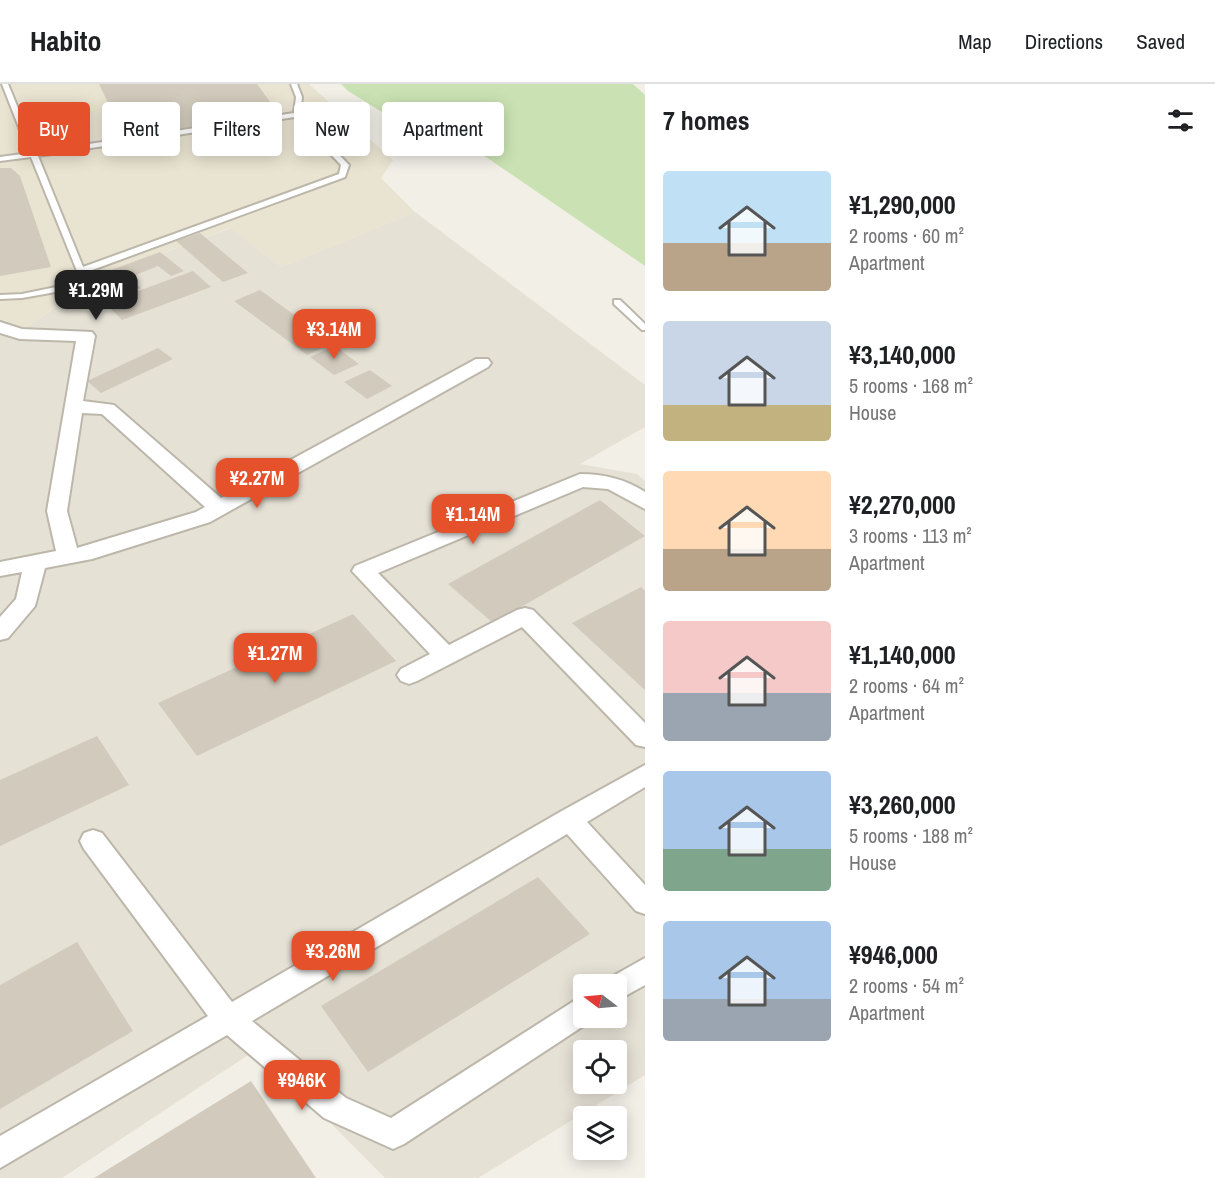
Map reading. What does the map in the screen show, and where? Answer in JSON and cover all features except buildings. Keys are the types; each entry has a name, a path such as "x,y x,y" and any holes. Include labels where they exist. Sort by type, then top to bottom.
{"street":[{"path":"1,330 20,334 86,336 57,511 68,556"},
{"path":"0,569 92,552 203,517 482,363"},
{"path":"73,406 107,409 219,508"},
{"path":"446,656 363,571 579,481 610,482 645,502"},
{"path":"0,632 27,601 35,562"},
{"path":"409,675 525,616 645,738"},
{"path":"0,1153 645,775"},
{"path":"569,819 645,903"},
{"path":"93,841 227,1018 335,1108 393,1134 573,1017"},
{"path":"627,982 645,970"}],"lane":[{"path":"5,84 18,116"},
{"path":"294,84 298,102"},
{"path":"90,145 294,115"},
{"path":"0,159 18,156"},
{"path":"34,156 81,271"},
{"path":"0,297 22,296 64,288 81,271 342,175 345,165 336,156"},
{"path":"617,302 645,328"}],"shaded area":[{"path":"0,84 309,84 329,102 294,102 294,156 370,156 370,139 382,150 382,156 389,156 393,160 381,178 415,212 281,267 230,228 95,278 26,328 0,319"},
{"path":"415,212 645,385 645,427 580,464 637,474 645,481 645,1075 627,1086 627,1040 573,1040 573,1094 614,1094 595,1106 573,1106 573,1119 478,1178 385,1178 257,1049 62,1178 0,1178 0,319 26,328 95,278 231,228 281,267"}],"green space":[{"path":"341,84 633,84 645,95 645,266 483,156 504,156 504,102 382,102 382,112 370,105 370,102 366,102"}]}
